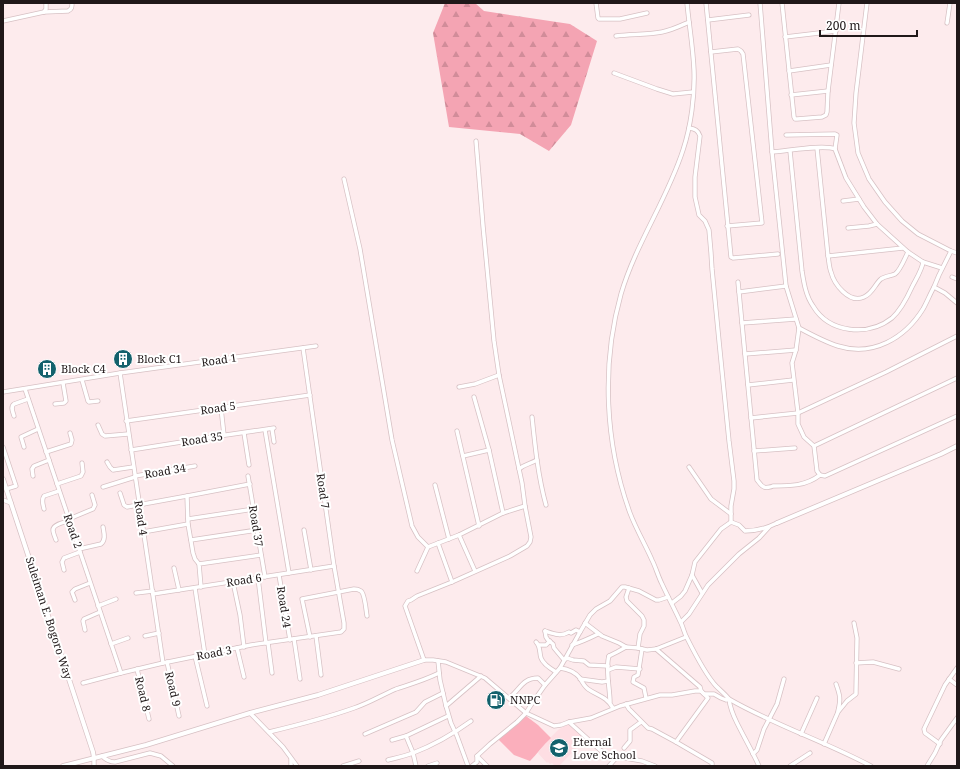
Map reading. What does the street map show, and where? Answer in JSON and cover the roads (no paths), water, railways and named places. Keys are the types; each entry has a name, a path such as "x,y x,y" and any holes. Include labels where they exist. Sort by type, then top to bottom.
{"main road":[{"path":"777,524 957,446"},
{"name":"Suleiman E. Bogoro Way","path":"3,479 94,758"},
{"path":"64,766 146,745 250,713 318,695 424,660"}],"street":[{"path":"46,3 46,11"},
{"path":"3,22 46,11 68,11 72,8 72,3"},
{"path":"596,3 599,19 620,19 647,13"},
{"path":"687,3 694,70 693,92 688,128 683,150 676,169 667,190 644,234 625,280 616,317 612,342 608,397 610,424 619,477 633,520 681,622 686,637 713,682 729,699 769,720 870,766"},
{"path":"706,3 732,258 778,254"},
{"path":"760,3 772,152 786,286 799,328 796,350 792,363 798,424 804,437 814,446 817,471 820,475"},
{"path":"788,3 782,4 788,71 796,120 822,117 826,115 839,3"},
{"path":"867,3 854,123 858,153 869,178 885,202 902,221 918,234 950,251 957,252"},
{"path":"947,23 950,3"},
{"path":"708,20 749,15"},
{"path":"616,36 661,32 673,29 689,22"},
{"path":"785,37 836,31"},
{"path":"711,52 738,49 742,54 762,224 728,226"},
{"path":"788,71 831,65"},
{"path":"614,73 673,94 693,92"},
{"path":"791,95 828,91"},
{"path":"672,603 681,596 692,575 695,562 721,529 730,522 734,490 709,230 705,221 699,215 695,197 695,177 700,136 698,131 695,129 688,128"},
{"path":"786,135 837,135 836,149 846,178 877,224 908,252 923,262 942,268"},
{"path":"476,141 482,226 494,341 499,376 519,469 531,536 530,542 527,546 510,556 408,601 405,606 424,660 446,662 485,678 526,713 554,726 591,718 613,708 660,695 701,692 704,694 714,694 726,700 729,699"},
{"path":"772,152 817,148 836,149"},
{"path":"817,148 828,256 831,272 839,288 852,298 864,297 872,291 880,279 897,272 908,252"},
{"path":"790,151 804,284 813,307 821,316 836,326 851,330 867,329 882,324 893,317 902,306 923,262"},
{"path":"344,179 360,249 392,440 412,526 418,537 428,547"},
{"path":"843,201 859,199"},
{"path":"848,228 877,224"},
{"path":"828,256 903,248"},
{"path":"799,328 839,346 858,349 876,347 889,342 910,325 923,309 950,251"},
{"path":"952,277 957,279"},
{"path":"738,282 757,480 764,487 804,484 813,481 820,475 825,476 957,416"},
{"path":"739,292 786,286"},
{"path":"934,287 945,293 956,302 957,297"},
{"path":"742,323 796,319"},
{"path":"751,418 798,413 886,372 957,336"},
{"name":"Road 1","path":"3,392 120,373 316,346"},
{"name":"Road 7","path":"303,348 344,626 344,629 341,632"},
{"path":"745,354 796,350"},
{"name":"Road 4","path":"120,373 143,532 165,662"},
{"path":"459,387 499,376"},
{"path":"814,446 957,378"},
{"path":"82,380 88,401 98,401"},
{"path":"748,385 793,380"},
{"path":"55,404 64,403 66,401 63,383"},
{"name":"Road 2","path":"25,389 121,673"},
{"name":"Road 5","path":"126,421 310,396"},
{"path":"474,397 489,450 503,513"},
{"path":"14,416 12,405 28,399"},
{"path":"221,408 224,435"},
{"path":"532,417 534,443 542,491 546,505"},
{"path":"98,425 102,434 105,436 128,434"},
{"path":"24,447 21,437 38,429"},
{"name":"Road 35","path":"131,450 224,435 273,429 274,442"},
{"path":"265,430 289,573"},
{"path":"457,431 479,526"},
{"path":"46,452 71,444 72,440 70,433"},
{"path":"244,433 249,465"},
{"path":"3,447 16,486 6,490"},
{"path":"754,451 795,448"},
{"path":"463,456 489,450"},
{"path":"33,476 33,467 49,460"},
{"path":"519,469 525,464 533,463 537,460"},
{"path":"107,462 113,470 133,467"},
{"path":"57,484 81,476 84,472 82,463"},
{"name":"Road 34","path":"104,487 135,476 195,466"},
{"path":"689,467 711,499 731,514"},
{"name":"Road 37","path":"248,476 265,577"},
{"path":"120,493 124,505 127,507 250,484"},
{"path":"435,485 449,539"},
{"path":"44,508 42,500 44,496 59,491"},
{"path":"56,540 53,527 93,509 95,505 92,495"},
{"path":"187,496 188,524 193,553 199,564 201,587"},
{"path":"3,500 10,503"},
{"path":"417,571 428,547 479,526 503,513 525,506"},
{"path":"188,518 254,510"},
{"path":"730,522 739,525 745,531 754,531 777,524"},
{"path":"143,532 188,524"},
{"path":"64,570 62,562 64,558 104,542 103,527"},
{"path":"681,622 689,614 708,585 769,527"},
{"path":"191,540 257,530"},
{"path":"304,530 311,570"},
{"path":"459,535 476,571"},
{"path":"438,543 452,582"},
{"path":"199,564 261,555"},
{"name":"Road 6","path":"136,593 153,593 195,588 334,566"},
{"path":"174,568 179,590"},
{"name":"Road 24","path":"279,575 300,679"},
{"path":"692,575 702,593"},
{"path":"258,578 272,673"},
{"path":"233,582 240,616 244,647"},
{"path":"75,600 72,592 75,589 90,583"},
{"path":"472,766 476,764 478,756 498,736 517,722 526,713 545,685 560,668 590,615 610,601 622,587 639,591 656,600 668,597"},
{"path":"195,588 205,654"},
{"path":"629,588 626,597 627,601 644,620 644,626 640,634 638,648"},
{"path":"310,637 302,599 359,589 362,592 367,616"},
{"path":"98,606 116,599"},
{"path":"85,630 84,619 100,612"},
{"path":"838,712 847,701 856,694 856,638 854,622"},
{"path":"585,623 598,634 626,647 656,649 686,637"},
{"path":"567,669 553,644 546,637 545,631 564,635 576,630 580,632"},
{"name":"Road 3","path":"83,683 165,662 205,654 341,632"},
{"path":"145,636 159,633"},
{"path":"572,645 598,634"},
{"path":"316,636 322,675"},
{"path":"111,644 128,638"},
{"path":"550,641 546,645 538,644 541,659 550,669 556,672"},
{"path":"613,708 610,702 608,682 608,655 626,647"},
{"path":"238,648 244,677"},
{"path":"642,649 640,669 638,676 634,677 633,682 644,688 646,698"},
{"path":"656,649 700,687 701,692 708,698 676,742"},
{"path":"195,656 208,706"},
{"path":"563,661 567,658 584,661 588,665 608,668 616,667 640,669"},
{"path":"438,661 448,716 468,766"},
{"name":"Road 9","path":"165,662 179,716"},
{"path":"856,663 873,662 899,669"},
{"path":"560,668 572,671 580,678 585,687 610,702"},
{"path":"940,744 925,733 924,729 945,685 957,668"},
{"name":"Road 8","path":"137,669 149,719"},
{"path":"269,732 337,714 439,673"},
{"path":"446,706 481,676"},
{"path":"509,698 514,695 522,684 532,678 538,678 545,685"},
{"path":"580,678 608,682"},
{"path":"949,678 957,685"},
{"path":"753,754 757,750 764,729 777,704 784,679"},
{"path":"824,744 838,712 840,703 840,694 836,684"},
{"path":"365,734 416,712 425,702 443,693"},
{"path":"801,734 817,698"},
{"path":"729,699 730,706 759,766"},
{"path":"626,704 629,710 648,728 712,763 712,766"},
{"path":"250,713 283,747 297,766"},
{"path":"392,740 406,736 448,716"},
{"path":"927,766 941,740 957,718"},
{"path":"388,760 413,753 437,742 471,721"},
{"path":"569,722 600,750 612,757 642,761 655,766"},
{"path":"624,748 630,741 630,730 641,722"},
{"path":"406,736 413,753 416,766"},
{"path":"102,756 111,762 115,762 150,753 162,756 173,766"},
{"path":"790,766 810,753"},
{"path":"478,756 488,766"},
{"path":"94,758 94,766"},
{"path":"609,766 616,758"},
{"path":"291,759 291,766"},
{"path":"343,766 359,761"},
{"path":"428,766 437,763"}],"place":[{"name":"Block C1","path":"123,359"},
{"name":"Block C4","path":"47,369"},
{"name":"NNPC","path":"496,700"},
{"name":"Eternal Love School","path":"559,748"}]}
